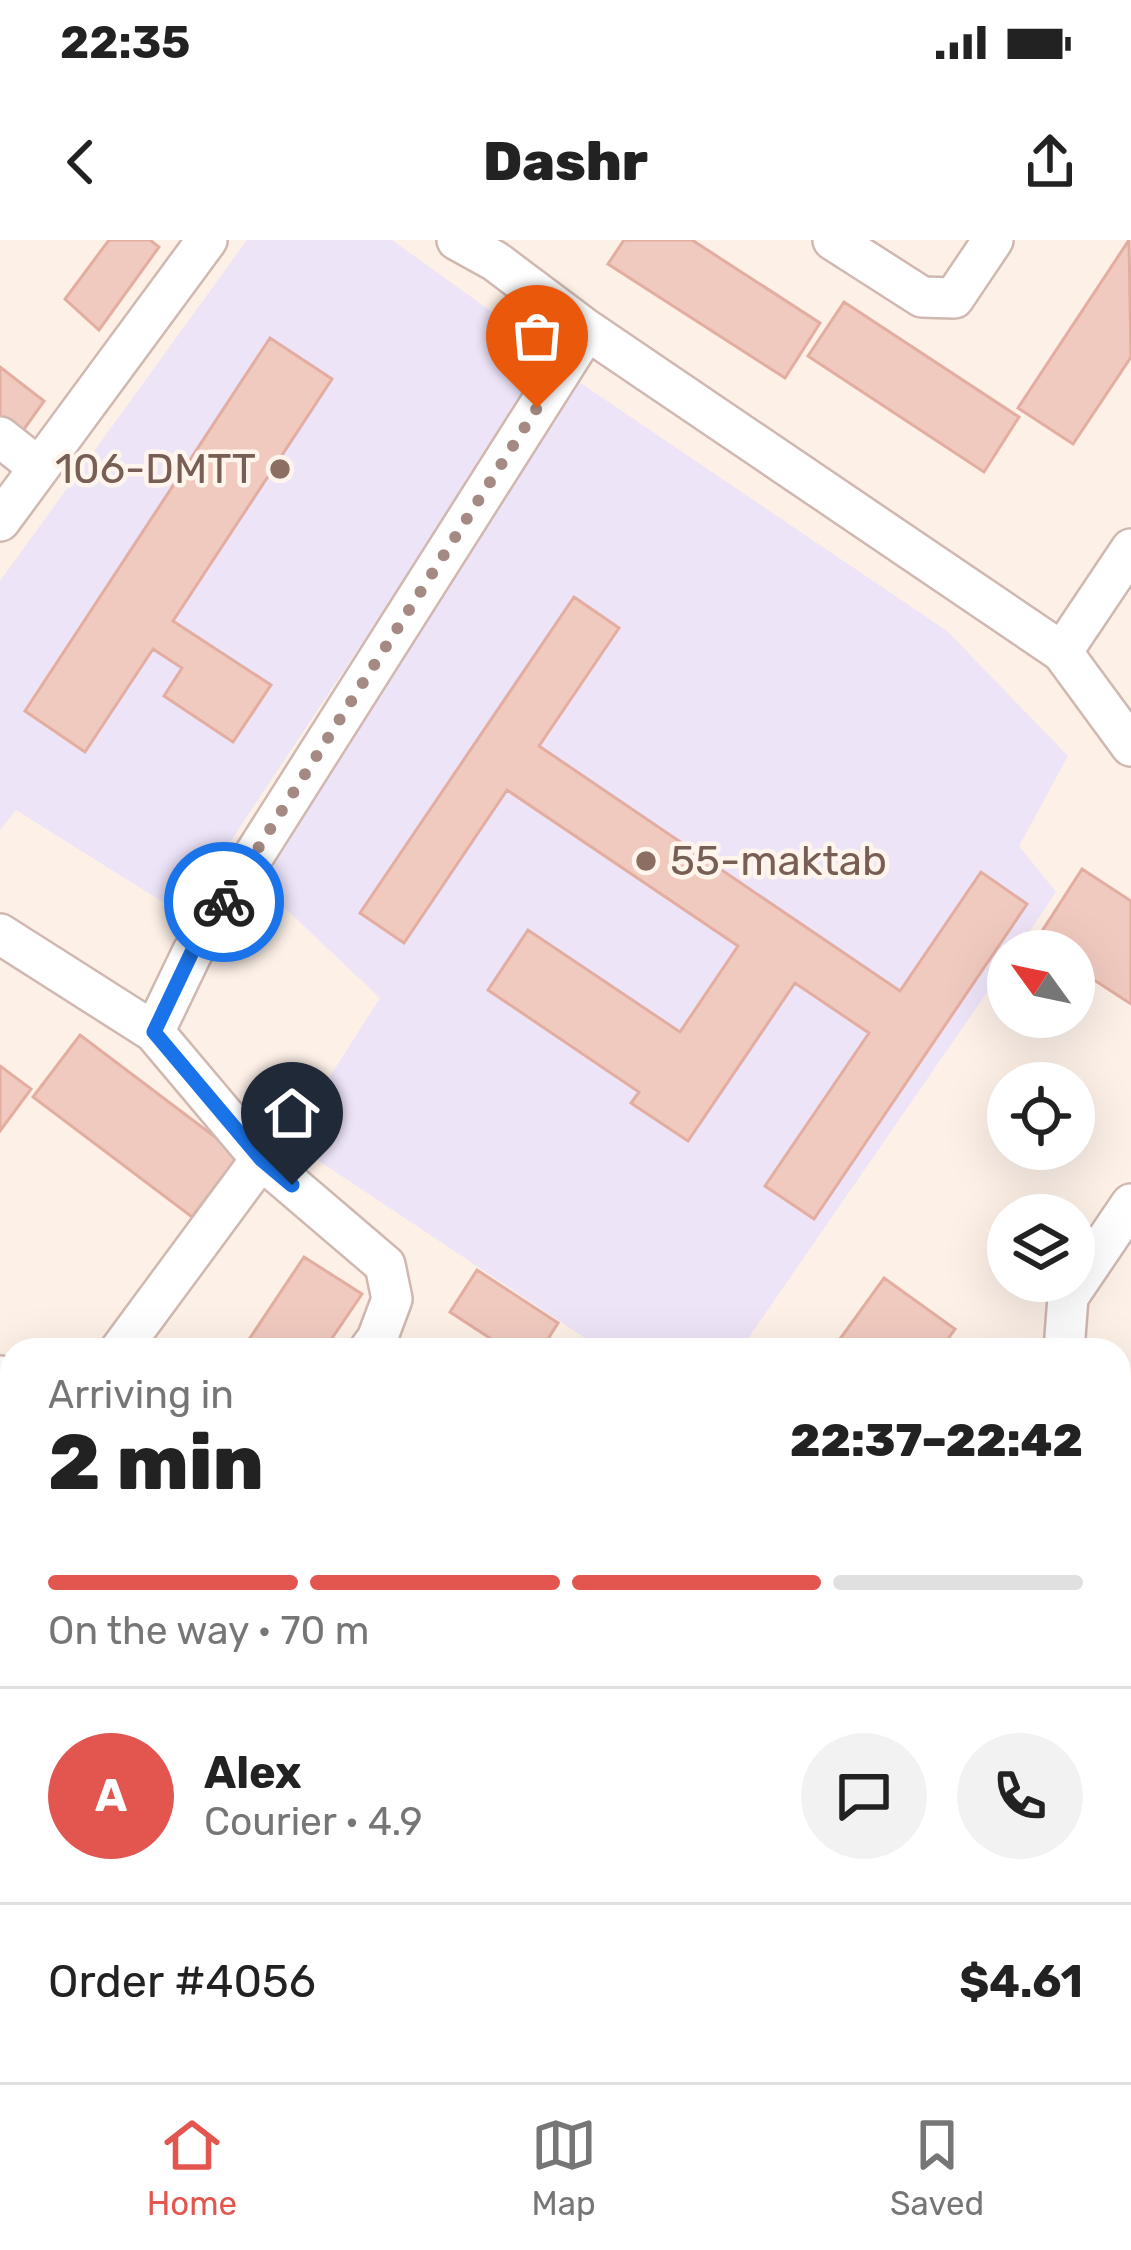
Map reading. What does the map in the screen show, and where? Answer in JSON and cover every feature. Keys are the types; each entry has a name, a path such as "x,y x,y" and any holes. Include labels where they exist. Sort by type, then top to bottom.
{"street":[{"path":"0,521 207,240"},
{"path":"457,240 502,250 587,330 1062,652 1131,746"},
{"path":"833,240 922,297 954,298 993,240"},
{"path":"154,1032 192,952 587,330"},
{"path":"0,437 38,467"},
{"path":"1062,652 1131,549"},
{"path":"0,934 154,1032 261,1159 385,1265 392,1299 377,1338"},
{"path":"128,1338 261,1159"},
{"path":"1065,1338 1068,1297 1131,1204"}],"shaded area":[{"name":"106-DMTT","path":"247,240 392,240 553,356 182,914 16,810 0,830 0,581"},
{"name":"55-maktab","path":"576,380 947,631 1068,756 1019,846 1056,892 1030,930 987,930 987,992 748,1338 585,1338 289,1141 380,998 251,876"}],"building":[{"path":"109,240 150,240 159,247 99,330 65,299"},
{"path":"624,240 692,240 820,323 785,378 608,264"},
{"path":"1129,240 1131,357 1073,444 1018,408"},
{"path":"844,302 1019,417 984,472 808,356"},
{"path":"270,338 332,379 173,621 271,685 233,742 164,696 182,668 153,649 85,752 25,711"},
{"path":"0,367 44,401 22,432 0,417"},
{"path":"574,597 619,628 539,746 900,991 981,872 1027,904 1009,930 987,930 987,963 814,1219 765,1186 869,1033 795,983 688,1141 631,1103 639,1092 488,990 528,930 680,1032 738,946 507,790 404,943 360,913"},
{"path":"1082,869 1131,901 1131,1004 1095,981 1095,930 1043,930"},
{"path":"80,1035 239,1155 192,1217 33,1097"},
{"path":"0,1066 31,1089 0,1131"},
{"path":"304,1257 362,1294 332,1338 250,1338"},
{"path":"477,1270 558,1323 549,1338 490,1338 450,1312"},
{"path":"884,1278 955,1329 949,1338 841,1338"}],"way so far":[{"path":"224,902 537,408"}],"place":[{"name":"106-DMTT","path":"280,469"},
{"name":"55-maktab","path":"646,861"}],"route":[{"path":"224,902 192,952 154,1032 261,1159 292,1185"}]}
